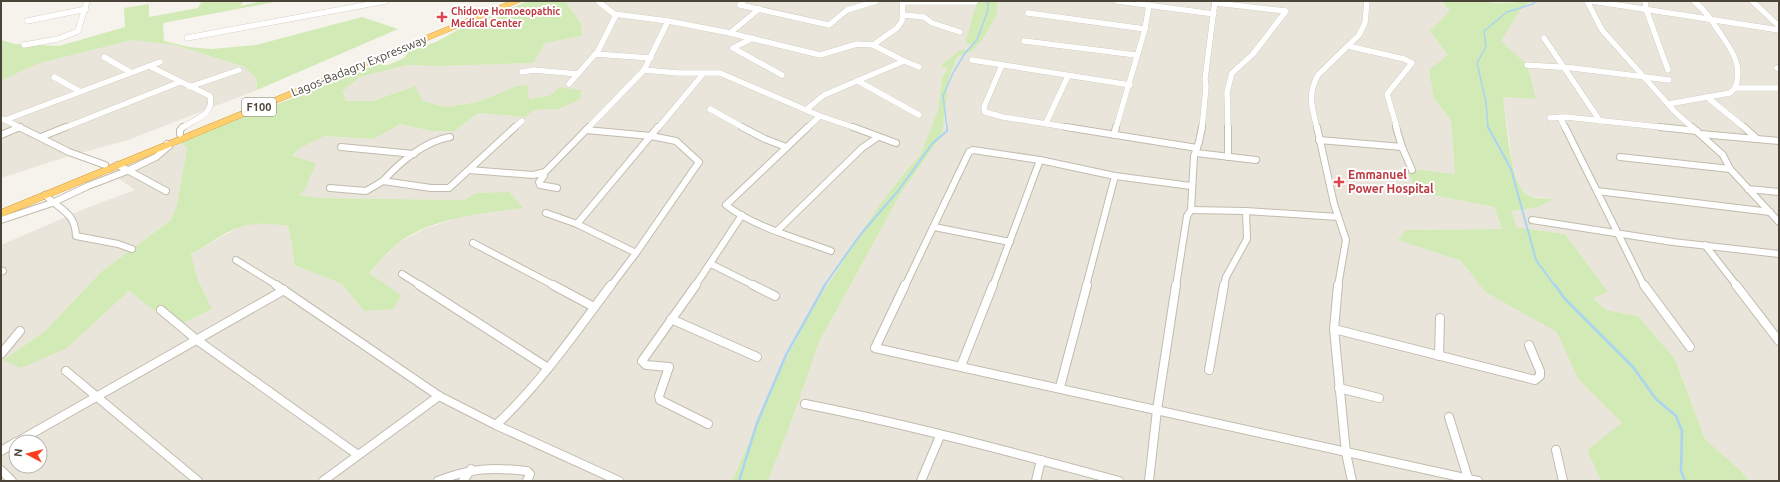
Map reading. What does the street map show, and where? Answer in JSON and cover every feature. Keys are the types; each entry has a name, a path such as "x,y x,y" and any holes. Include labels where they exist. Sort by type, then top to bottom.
{"highway":[{"name":"Lagos-Badagry Expressway","path":"1,208 508,1"},
{"name":"Lagos-Badagry Expressway","path":"1,214 167,144 518,1"}],"street":[{"path":"24,45 58,39 78,31 86,9 87,1"},
{"path":"187,38 386,1"},
{"path":"598,1 616,15 668,21 730,33 820,55 857,44 872,45 919,67"},
{"path":"743,1 740,5 830,25 847,10 876,1"},
{"path":"1118,1 1214,14"},
{"path":"1352,481 1346,452 1334,329 1336,296 1346,240 1338,217 1310,97 1314,82 1326,66 1359,35 1366,23 1367,1"},
{"path":"1779,30 1710,20 1646,8 1592,1 1588,3 1602,30 1642,77 1668,104 1723,155 1730,169 1779,222"},
{"path":"1645,1 1646,8 1668,70"},
{"path":"1668,104 1730,93 1735,88 1739,76 1731,47 1710,20 1706,12 1694,1"},
{"path":"1752,1 1779,26"},
{"path":"872,45 897,28 904,15 903,2 975,2"},
{"path":"1149,481 1187,216 1191,210 1191,186 1194,156 1197,150 1215,2 1286,11 1253,54 1232,73 1226,92 1228,116 1228,157"},
{"path":"1114,135 1130,85 1136,55 1145,30 1149,5"},
{"path":"27,21 86,9"},
{"path":"730,33 759,10"},
{"path":"1028,13 1145,30"},
{"path":"569,84 595,54 616,15"},
{"path":"904,15 924,17 932,23 960,32"},
{"path":"1768,15 1779,17"},
{"path":"538,174 545,172 644,70 668,21"},
{"path":"753,38 733,48 782,75"},
{"path":"1544,38 1600,121"},
{"path":"1024,41 1136,55"},
{"path":"1348,46 1404,59 1412,63 1387,94 1402,147 1412,170"},
{"path":"595,54 651,58"},
{"path":"104,57 130,72"},
{"path":"972,60 1130,85"},
{"path":"807,109 824,95 904,61"},
{"path":"3,119 160,62"},
{"path":"1002,65 984,107 985,112 1003,117 1114,135 1228,157 1256,160"},
{"path":"1526,65 1669,80"},
{"path":"149,66 210,96 213,102 212,106 205,115 183,127 180,130 180,134"},
{"path":"189,87 239,70"},
{"path":"522,72 534,70 578,74"},
{"path":"644,70 703,74 715,72 807,109 820,116 896,143"},
{"path":"577,224 703,74"},
{"path":"1046,123 1068,76"},
{"path":"54,77 79,91"},
{"path":"858,81 919,115"},
{"path":"41,137 180,82"},
{"path":"1735,88 1779,88"},
{"path":"1706,98 1726,112 1756,138"},
{"path":"710,109 765,139 786,146"},
{"path":"820,116 727,202 727,206 742,215 778,231 831,251"},
{"path":"1560,117 1644,286 1690,347"},
{"path":"1550,118 1560,117 1600,121 1779,141"},
{"path":"3,119 69,152 105,165"},
{"path":"383,181 444,189 451,187 522,121"},
{"path":"1,135 20,127"},
{"path":"496,425 512,410 548,368 636,253 686,185 699,163 678,142 651,136 586,130"},
{"path":"330,188 366,191 383,181 414,154 438,139 450,137"},
{"path":"778,231 862,148 878,137"},
{"path":"1319,140 1402,147"},
{"path":"1,220 52,203 88,186 127,171 156,157 169,146 167,144"},
{"path":"340,147 414,154"},
{"path":"1191,186 1115,176 1040,160 977,149 969,152 875,348 1478,481"},
{"path":"1620,157 1730,169"},
{"path":"961,366 1010,242 1040,160"},
{"path":"118,165 166,190"},
{"path":"469,170 538,174 544,176 539,182 540,185 557,188"},
{"path":"1060,388 1115,176"},
{"path":"1748,188 1779,192"},
{"path":"1597,191 1770,212"},
{"path":"45,195 52,203 71,215 77,225 76,236 88,240 122,244 132,249"},
{"path":"1191,210 1246,211 1338,217"},
{"path":"1209,370 1226,277 1247,239 1246,211"},
{"path":"546,213 577,224 636,253"},
{"path":"708,424 660,400 659,396 669,368 646,365 642,360 711,264 742,215"},
{"path":"1532,220 1618,234 1779,254"},
{"path":"934,227 1010,242"},
{"path":"473,243 594,307"},
{"path":"1705,245 1779,341"},
{"path":"236,260 284,290 440,396 496,425 613,480"},
{"path":"711,264 775,296"},
{"path":"402,274 548,368"},
{"path":"30,434 284,290"},
{"path":"161,310 197,340 358,455"},
{"path":"1439,356 1440,318"},
{"path":"671,319 756,357"},
{"path":"1334,329 1535,380 1540,376 1540,371 1528,345"},
{"path":"1,354 20,331"},
{"path":"66,371 198,481"},
{"path":"1339,388 1379,398"},
{"path":"323,481 440,396"},
{"path":"805,404 846,412 1041,460 1119,481"},
{"path":"1448,418 1468,478"},
{"path":"921,481 940,436"},
{"path":"1556,450 1563,481"},
{"path":"1036,481 1041,460"},
{"path":"438,481 471,469 486,466 527,471 530,474 527,481"},
{"path":"463,481 471,469"},
{"path":"1,470 12,481"}],"shaded area":[{"path":"565,1 977,1 965,42 973,44 966,50 940,65 948,67 942,77 938,110 920,155 878,207 811,311 782,367 732,481 1,481 1,245 89,207 135,190 109,172 179,140 187,148 177,204 171,220 101,272 44,332 3,360 67,348 129,291 176,327 212,309 198,280 191,254 239,227 252,224 269,223 288,226 292,244 294,265 342,284 364,311 401,295 369,273 398,243 424,229 464,216 523,208 475,193 465,200 320,198 298,195 316,163 292,157 300,148 325,136 374,139 400,124 431,131 455,131 478,113 525,117 534,110 558,109 551,95 529,99 517,86 477,102 446,107 423,101 415,86 373,101 346,101 343,90 360,77 409,65 438,66 532,63 545,43 582,36 581,23"},
{"path":"998,1 1443,1 1441,2 1450,11 1442,45 1449,55 1434,99 1451,120 1455,174 1407,168 1417,192 1494,207 1502,229 1406,230 1399,240 1461,261 1485,292 1558,332 1578,379 1623,424 1587,450 1601,481 768,481 793,417 819,342 901,193 942,135 949,78 957,57 972,51 997,15"},
{"path":"1531,1 1779,1 1779,481 1749,481 1741,471 1705,439 1675,359 1638,316 1606,310 1593,298 1607,292 1565,234 1516,227 1512,211 1539,207 1551,199 1528,196 1520,188 1512,161 1503,97 1535,99 1501,41 1521,9"},
{"path":"132,40 175,45 245,67 256,78 257,90 128,140 66,157 1,178 1,81 37,64"}],"green space":[{"path":"202,1 244,1 240,6 264,1 280,1 163,23 164,41 189,47 211,49 256,45 362,17 398,29 257,90 256,78 245,67 175,45 132,40 37,64 1,81 1,40 14,44 59,46 125,27 124,8 149,4 149,17 198,8"},
{"path":"565,1 581,23 582,36 545,43 533,63 438,66 408,65 360,77 343,91 346,101 373,101 415,86 423,101 446,107 477,102 517,86 527,85 529,99 551,95 560,87 581,90 581,99 558,109 534,110 525,117 478,113 455,131 431,131 400,124 374,139 325,136 300,148 292,156 316,163 305,189 299,195 320,198 465,200 475,193 509,192 523,208 457,218 425,228 410,235 397,244 369,273 401,295 394,309 364,311 342,284 294,265 292,244 288,226 252,224 235,229 191,254 198,280 212,309 176,327 129,291 67,348 21,368 3,360 44,332 101,272 171,220 177,204 187,148 179,140 288,100 376,64 388,65 404,58 409,51 436,42 467,25 526,2"},
{"path":"977,1 998,1 997,15 982,40 972,51 957,57 949,78 942,135 901,193 819,342 793,417 768,481 732,481 782,367 811,311 878,207 920,155 938,110 942,77 948,68 940,66 960,50 966,50 972,45 965,42"},
{"path":"1441,1 1486,1 1501,3 1531,1 1521,9 1501,41 1527,65 1536,99 1503,97 1507,134 1516,178 1521,188 1527,195 1536,198 1552,199 1539,207 1512,211 1516,227 1565,234 1608,292 1593,298 1606,310 1638,316 1675,359 1705,439 1741,471 1749,481 1601,481 1587,450 1622,423 1578,379 1557,332 1485,292 1461,261 1398,240 1406,230 1502,229 1494,207 1417,192 1406,168 1455,174 1451,120 1434,99 1429,70 1448,55 1430,31 1450,11"}],"waterway":[{"path":"947,128 943,96 953,73 965,53 977,40 988,10 988,1"},
{"path":"1488,128 1486,102 1477,63 1486,47 1484,31 1507,12 1533,4 1536,1"},
{"path":"1488,127 1511,169 1536,260 1555,286"},
{"path":"824,286 860,235 898,191 932,144 947,131 947,128"},
{"path":"739,481 757,423 786,355 825,285"},
{"path":"1555,285 1565,299 1633,367 1656,399 1676,416 1682,431 1681,471 1685,481"}],"place":[{"name":"Chidove Homoeopathic Medical Center","path":"442,17"},
{"name":"Emmanuel Power Hospital","path":"1339,182"}]}
